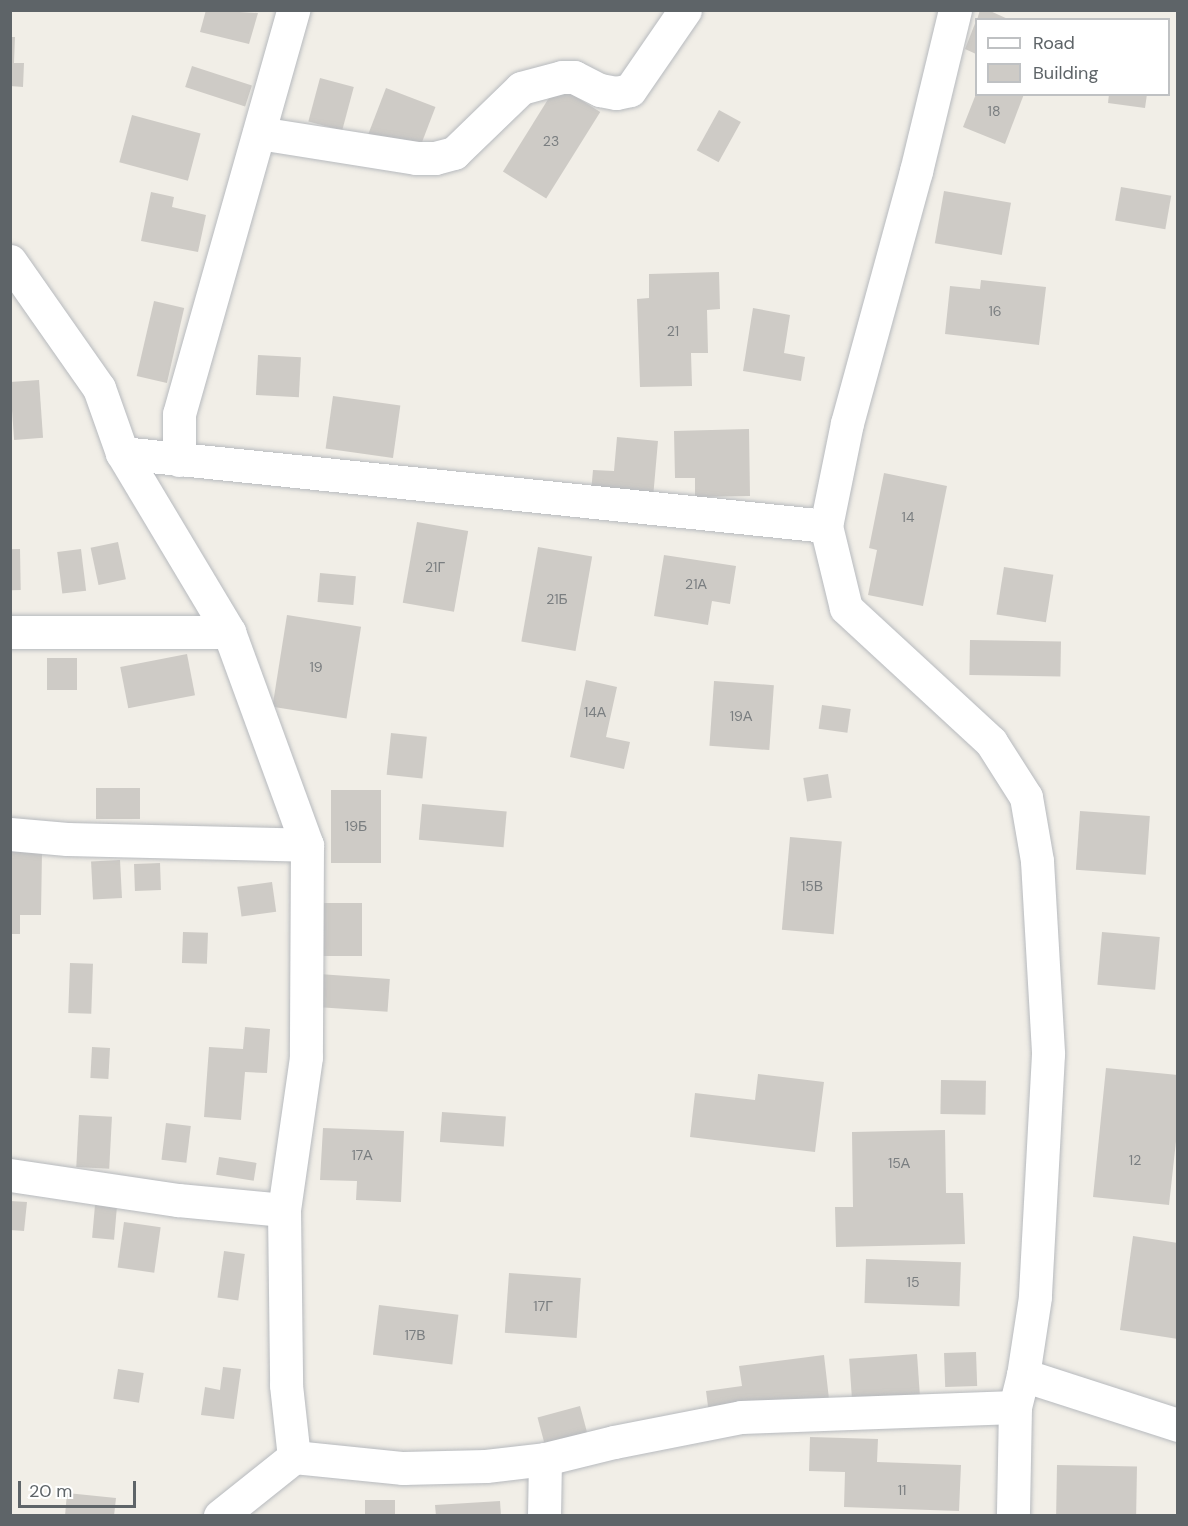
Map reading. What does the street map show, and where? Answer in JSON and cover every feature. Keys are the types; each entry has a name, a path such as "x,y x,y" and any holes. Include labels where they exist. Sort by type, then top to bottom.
{"street":[{"path":"179,460 179,414 293,10"},
{"path":"259,133 416,158 435,158 454,153 521,88 561,77 574,77 600,90 616,93 630,90 685,10"},
{"path":"955,10 916,171 847,423 826,526 846,608 992,742 1026,797 1037,861 1047,1054 1035,1297 1016,1407 1013,1515"},
{"path":"10,261 99,388 122,453 229,632 308,845 306,1057 284,1210 286,1385 294,1457"},
{"path":"122,453 826,526"},
{"path":"10,632 229,632"},
{"path":"10,834 67,839 308,845"},
{"path":"10,1175 178,1200 284,1210"},
{"path":"1023,1375 1178,1425"},
{"path":"220,1515 294,1457 403,1468 486,1466 545,1459 614,1442 741,1417 1016,1407"},
{"path":"544,1515 545,1459"}],"building":[{"path":"206,10 258,13 249,44 200,32"},
{"path":"980,10 988,10 1006,18 978,18"},
{"path":"975,24 975,54 965,49"},
{"path":"10,37 15,37 14,63 24,63 23,87 10,86"},
{"path":"192,66 252,85 245,106 185,87"},
{"path":"320,78 354,87 342,131 308,121"},
{"path":"557,85 600,112 546,199 503,172"},
{"path":"386,88 435,107 416,156 367,137"},
{"path":"975,96 1023,96 1005,144 963,127"},
{"path":"1109,96 1147,96 1145,108 1108,103"},
{"path":"719,110 741,122 719,162 697,150"},
{"path":"132,115 201,133 188,181 119,162"},
{"path":"1121,187 1171,196 1165,229 1115,220"},
{"path":"944,191 1011,203 1002,255 935,243"},
{"path":"151,192 174,197 172,207 206,215 198,252 141,241"},
{"path":"719,272 720,309 707,310 708,353 691,353 692,386 640,387 637,299 649,298 649,274"},
{"path":"981,280 1046,287 1039,345 945,334 950,286 980,289"},
{"path":"154,301 184,308 167,383 137,376"},
{"path":"753,308 790,315 784,353 805,357 801,381 743,371"},
{"path":"258,355 301,357 299,397 256,395"},
{"path":"39,380 43,438 14,440 10,382"},
{"path":"333,396 400,405 393,458 326,448"},
{"path":"749,429 750,496 695,497 695,478 675,478 674,431"},
{"path":"617,437 658,441 653,498 591,492 593,470 614,471"},
{"path":"884,473 947,486 923,606 868,595 877,550 869,548"},
{"path":"417,522 468,531 454,612 403,603"},
{"path":"118,542 126,579 99,585 91,548"},
{"path":"538,547 592,557 575,651 521,642"},
{"path":"10,549 20,549 21,590 11,590"},
{"path":"81,549 86,591 62,594 57,552"},
{"path":"664,555 736,566 730,604 712,601 708,625 654,616"},
{"path":"1004,567 1053,575 1046,622 996,614"},
{"path":"320,573 356,576 353,605 317,602"},
{"path":"287,615 361,627 347,719 272,707"},
{"path":"970,640 1061,642 1060,677 969,675"},
{"path":"187,654 195,695 128,708 120,667"},
{"path":"47,658 77,658 77,690 47,690"},
{"path":"586,680 617,687 606,737 630,742 624,769 570,757"},
{"path":"714,681 774,685 769,750 709,746"},
{"path":"822,705 851,709 847,733 819,729"},
{"path":"391,733 427,737 422,779 387,775"},
{"path":"828,774 832,798 807,802 803,778"},
{"path":"96,788 140,788 140,819 96,819"},
{"path":"331,790 381,790 381,863 331,863"},
{"path":"422,804 507,811 504,847 419,840"},
{"path":"1080,811 1150,816 1146,875 1076,870"},
{"path":"790,837 842,842 834,934 782,930"},
{"path":"10,850 42,851 41,915 20,915 20,934 10,934"},
{"path":"120,860 122,898 93,899 91,862"},
{"path":"160,863 161,890 135,891 134,864"},
{"path":"272,882 276,912 242,917 237,887"},
{"path":"316,903 362,903 362,956 316,956"},
{"path":"183,932 208,933 207,964 182,963"},
{"path":"1102,932 1160,937 1155,990 1097,985"},
{"path":"70,963 93,964 91,1014 68,1013"},
{"path":"319,974 390,979 388,1012 317,1007"},
{"path":"245,1027 270,1029 267,1073 245,1072 241,1120 204,1117 209,1047 243,1049"},
{"path":"92,1047 110,1048 108,1079 90,1078"},
{"path":"1106,1068 1178,1075 1178,1123 1169,1205 1093,1197"},
{"path":"758,1074 824,1082 815,1152 690,1137 695,1093 755,1100"},
{"path":"941,1080 986,1081 985,1115 940,1114"},
{"path":"442,1112 506,1116 504,1146 440,1142"},
{"path":"79,1115 112,1117 109,1169 76,1167"},
{"path":"166,1123 191,1126 186,1163 161,1160"},
{"path":"323,1128 404,1131 401,1202 356,1200 357,1181 320,1180"},
{"path":"945,1130 946,1193 963,1193 965,1244 836,1247 835,1207 853,1207 852,1132"},
{"path":"219,1157 257,1163 254,1181 216,1175"},
{"path":"10,1201 27,1202 24,1231 10,1230"},
{"path":"95,1205 117,1207 114,1240 92,1238"},
{"path":"124,1222 161,1227 154,1273 118,1268"},
{"path":"1133,1236 1178,1243 1178,1339 1120,1330"},
{"path":"224,1251 245,1254 238,1300 217,1298"},
{"path":"866,1259 961,1262 959,1306 864,1303"},
{"path":"509,1273 581,1278 577,1338 505,1333"},
{"path":"379,1305 458,1315 452,1364 373,1355"},
{"path":"976,1352 977,1386 945,1387 944,1353"},
{"path":"917,1354 920,1395 852,1400 849,1359"},
{"path":"824,1355 829,1399 709,1414 706,1391 742,1386 739,1366"},
{"path":"223,1367 241,1369 234,1419 201,1415 205,1387 220,1390"},
{"path":"118,1369 144,1373 139,1403 113,1399"},
{"path":"580,1406 587,1433 545,1444 537,1417"},
{"path":"810,1437 878,1439 877,1462 961,1465 959,1511 844,1507 845,1472 809,1471"},
{"path":"1057,1465 1137,1466 1136,1516 1056,1516"},
{"path":"67,1493 116,1498 114,1516 65,1516"},
{"path":"365,1500 395,1500 395,1516 365,1516"},
{"path":"500,1501 501,1516 436,1516 435,1505"}]}
